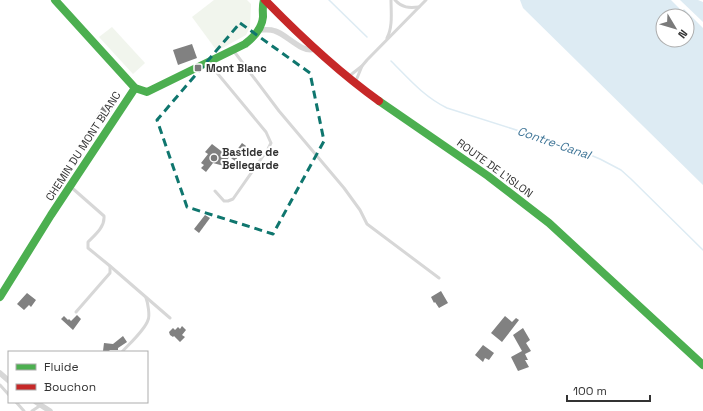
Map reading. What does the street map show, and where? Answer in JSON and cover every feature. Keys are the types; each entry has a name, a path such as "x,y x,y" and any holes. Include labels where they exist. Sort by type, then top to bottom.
{"street":[{"path":"55,0 135,88"},
{"path":"265,0 259,30 269,30 281,33 304,49 311,51 314,49"},
{"name":"ROUTE DE L'ISLON","path":"265,0 314,49 347,78 488,176 549,223 703,365"},
{"name":"CHEMIN DU MONT BLANC","path":"0,297 70,186 135,88 147,92 245,44 254,37 259,30"},
{"path":"0,373 8,380"},
{"path":"39,404 50,411"}],"lane":[{"path":"385,41 390,31 391,0"},
{"path":"395,0 399,5 407,8 419,8"},
{"path":"347,78 362,66 426,0"},
{"path":"233,50 279,111 344,188 360,210 367,224 439,278"},
{"path":"208,62 266,132 271,143 233,199 224,201 215,191"},
{"path":"355,84 362,66"},
{"path":"70,186 104,216 104,222 88,242 88,248 170,318"},
{"path":"76,312 110,273 110,266"},
{"path":"123,351 142,330 149,319 148,302 144,296"},
{"path":"0,385 8,394"},
{"path":"17,403 24,411"},
{"path":"32,411 39,404"}],"highlighted area":[{"path":"240,23 310,73 324,141 273,234 187,207 157,120"}],"shaded area":[{"path":"214,0 247,0 251,4 250,27 246,35 217,51 192,17"},
{"path":"520,0 671,0 679,8 655,8 655,48 695,48 695,20 703,28 703,185 523,8"},
{"path":"680,0 698,0 703,2 703,22 695,14 695,8 688,8"},
{"path":"112,27 145,63 133,74 99,37"}],"building":[{"path":"192,44 197,58 178,65 173,50"},
{"path":"104,104 112,110 102,123 95,118"},
{"path":"242,143 246,146 235,161 231,158"},
{"name":"Bastide de Bellegarde","path":"212,144 229,157 224,166 213,163 206,172 201,168 204,165 201,163 208,154 205,152"},
{"path":"205,215 210,218 199,233 194,229"},
{"path":"441,291 448,303 439,308 431,297"},
{"path":"27,293 36,300 31,307 29,305 24,310 17,304"},
{"path":"77,315 81,319 73,330 61,319 64,316 71,321"},
{"path":"505,316 512,322 516,318 519,320 502,342 491,333"},
{"path":"182,326 186,330 182,335 185,337 180,342 174,336 173,337 170,335 169,332 173,328 175,330 178,327 180,329"},
{"path":"523,328 530,340 526,343 531,351 525,354 528,360 525,360 529,367 518,371 511,357 522,351 513,335"},
{"path":"123,336 127,342 118,348 118,350 103,351 104,343 113,344"},
{"path":"483,345 494,353 489,360 485,358 483,362 475,355"}],"waterway":[{"name":"Contre-Canal","path":"329,0 367,37"},
{"name":"Contre-Canal","path":"391,61 424,93 447,108 576,149 621,170 703,250"}],"traffic: fast":[{"path":"55,0 135,88 147,92 245,44 254,36 261,25 264,0"},
{"path":"0,297 51,215 135,88"},
{"path":"379,101 488,176 549,223 703,365"}],"traffic: jam":[{"path":"265,0 320,53 379,101"}],"place":[{"name":"Mont Blanc","path":"198,68"},
{"name":"Bastide de Bellegarde","path":"214,158"}]}
